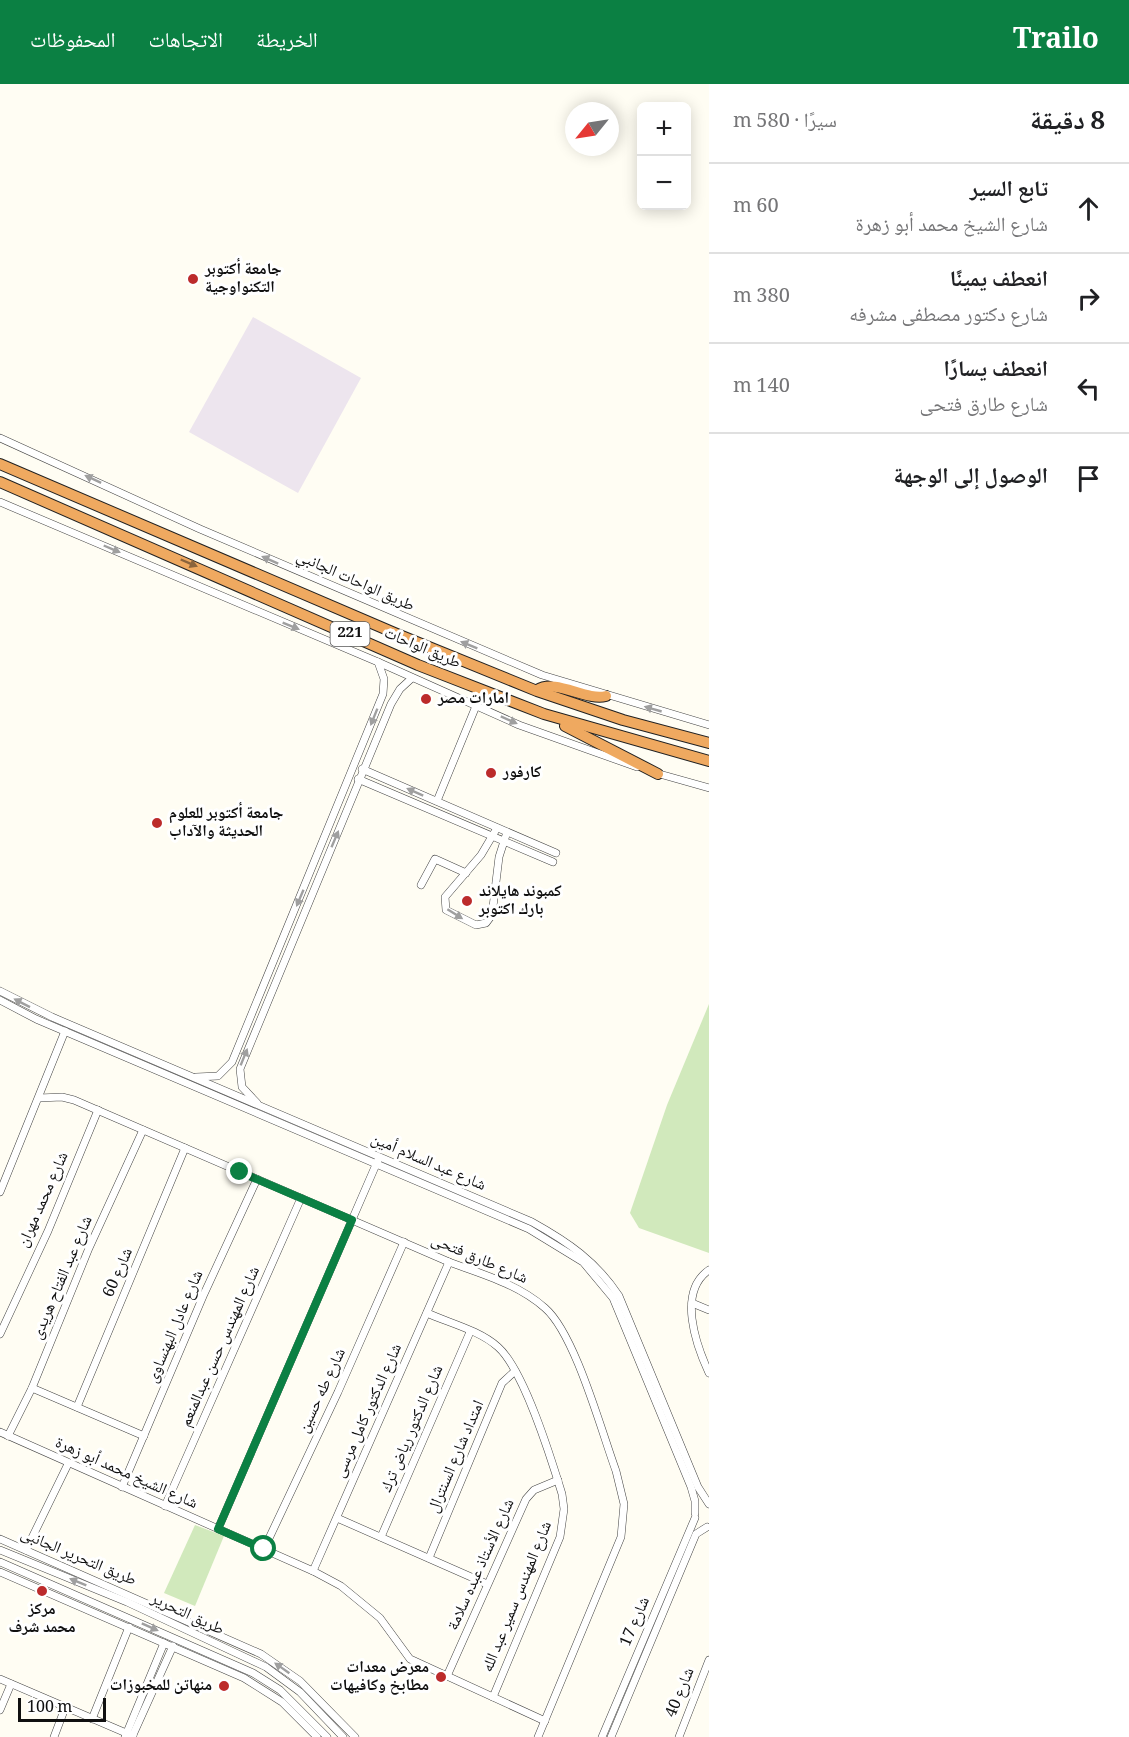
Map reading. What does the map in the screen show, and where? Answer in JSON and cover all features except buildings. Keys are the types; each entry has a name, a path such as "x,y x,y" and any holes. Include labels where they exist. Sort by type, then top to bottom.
{"highway":[{"name":"طريق الواحات","path":"0,464 537,690 623,720 709,743"},
{"name":"طريق الواحات","path":"0,482 418,665 544,714 709,761"},
{"path":"243,587 250,578 248,570"},
{"path":"266,597 267,587 276,582"},
{"path":"537,690 547,686 591,697 606,696"},
{"path":"544,714 658,774"}],"street":[{"name":"طريق الواحات الجانبي","path":"0,438 415,623 542,675 709,726"},
{"path":"0,502 378,662 476,706 600,756 709,788"},
{"path":"232,1075 384,690 384,679 378,662"},
{"path":"232,1075 258,1025 396,694 412,678"},
{"path":"437,801 476,706"},
{"path":"354,765 556,853"},
{"path":"350,776 553,861"},
{"path":"497,828 484,851 448,892 444,904 451,914 476,925 481,925 492,915 499,857 507,832"},
{"path":"484,851 499,857"},
{"path":"421,885 435,859 466,873"},
{"name":"شارع عبد السلام أمين","path":"0,991 38,1011 261,1107 529,1229 583,1262 613,1298 698,1487 709,1504"},
{"name":"شارع عبد السلام أمين","path":"0,1000 65,1031 378,1160"},
{"path":"0,1192 65,1031"},
{"path":"193,1077 232,1075"},
{"path":"232,1075 261,1107"},
{"name":"شارع طارق فتحى","path":"39,1098 62,1097 98,1110 449,1262 504,1282 546,1308 556,1320 570,1346 621,1487 624,1521 616,1553 538,1737"},
{"name":"شارع محمد مهران","path":"0,1334 48,1231 98,1110"},
{"name":"شارع عبد الفتاح هريدى","path":"8,1436 32,1388 89,1248 143,1130"},
{"name":"شارع 60","path":"77,1407 185,1148"},
{"path":"218,1529 378,1160"},
{"name":"شارع عادل البهنساوى","path":"122,1487 204,1294 257,1179"},
{"name":"شارع المهندس حسن عبدالمنعم","path":"165,1506 301,1198"},
{"name":"شارع طه حسين","path":"264,1549 338,1392 404,1242"},
{"name":"شارع الدكتور كامل مرسى","path":"314,1571 449,1262"},
{"path":"709,1270 699,1280 692,1303 694,1334 709,1373"},
{"path":"692,1303 709,1310"},
{"name":"شارع المهندس سمير عبد الله","path":"427,1313 497,1346 516,1371 558,1480 564,1509 560,1537 493,1697"},
{"name":"شارع الدكتور رياض ترك","path":"381,1537 470,1332"},
{"name":"امتداد شارع السنترال","path":"429,1558 502,1383 516,1371"},
{"path":"32,1388 144,1436"},
{"name":"شارع عبد السلام أمين","path":"657,1393 694,1494 695,1515"},
{"name":"شارع الشيخ محمد أبو زهرة","path":"0,1432 314,1571 341,1586 380,1618 410,1659 545,1721"},
{"path":"26,1550 68,1464"},
{"name":"شارع الأستاذ عبده سلامة","path":"447,1676 526,1499 534,1490 558,1480"},
{"path":"708,1527 698,1524 695,1515 699,1506 709,1504"},
{"name":"شارع 17","path":"602,1737 695,1515"},
{"path":"337,1518 488,1584"},
{"name":"شارع 17","path":"611,1737 696,1534 708,1527"},
{"name":"طريق التحرير الجانبى","path":"0,1539 217,1633 281,1666 300,1681 355,1737"},
{"name":"طريق التحرير","path":"0,1550 127,1602 266,1667 311,1701 343,1737"},
{"name":"طريق التحرير","path":"0,1562 253,1673 280,1690 327,1737"},
{"path":"0,1574 244,1678 287,1707 313,1735"},
{"path":"127,1602 138,1599"},
{"path":"121,1615 130,1629"},
{"path":"92,1719 130,1629"},
{"path":"217,1633 230,1650"},
{"path":"129,1736 164,1643"},
{"path":"129,1736 173,1646"},
{"path":"199,1658 211,1654"},
{"name":"شارع 40","path":"679,1737 709,1660"},
{"path":"0,1679 129,1736"},
{"path":"0,1710 11,1684"},
{"path":"280,1690 287,1707"},
{"path":"54,1737 65,1708"}],"shaded area":[{"path":"253,317 361,378 298,493 189,432"}],"green space":[{"path":"709,1004 709,1253 639,1228 630,1213 667,1105"},
{"path":"195,1525 224,1536 195,1606 164,1593"}],"place":[{"name":"جامعة أكتوبر التكنواوجية","path":"193,279"},
{"name":"امارات مصر","path":"426,699"},
{"name":"كارفور","path":"491,773"},
{"name":"جامعة أكتوبر للعلوم الحديثة والآداب","path":"157,823"},
{"name":"كمبوند هايلاند بارك اكتوبر","path":"467,901"},
{"name":"مركز محمد شرف","path":"42,1591"},
{"name":"معرض معدات مطابخ وكافيهات","path":"441,1677"},
{"name":"منهاتن للمخبوزات","path":"224,1686"}],"route":[{"path":"240,1172 352,1220 218,1529 264,1549"}]}
